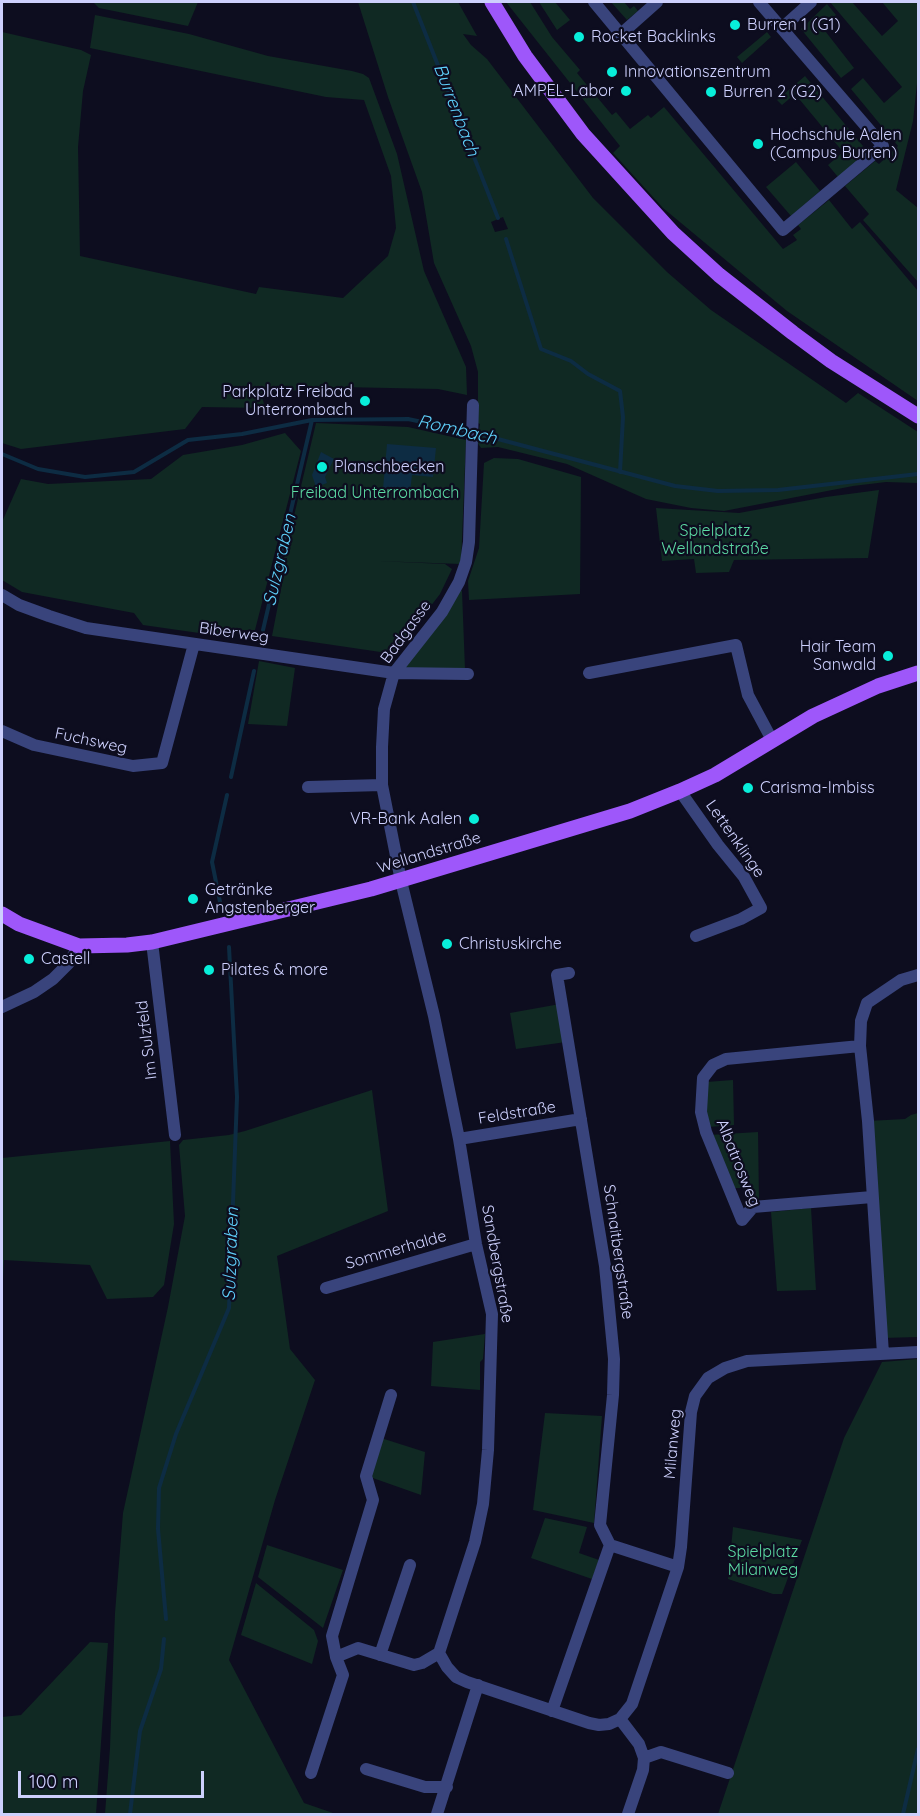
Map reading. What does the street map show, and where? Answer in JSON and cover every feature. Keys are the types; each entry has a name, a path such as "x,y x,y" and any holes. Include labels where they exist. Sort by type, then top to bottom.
{"main road":[{"path":"492,2 525,56 583,135 673,233 719,274 831,361 918,416"},
{"name":"Wellandstraße","path":"79,946 152,942 401,881 630,811 715,775 833,706 878,686 918,673"},
{"path":"2,914 19,924 79,946"}],"street":[{"path":"594,2 783,230 883,146 759,2"},
{"path":"621,34 657,2"},
{"path":"782,28 811,2"},
{"name":"Badgasse","path":"401,881 382,785 384,709 394,673 442,612 459,582 466,562 470,542 472,405"},
{"name":"Biberweg","path":"2,595 19,604 86,628 394,673 468,674"},
{"name":"Fuchsweg","path":"2,731 34,745 133,766 162,763 194,644"},
{"path":"589,672 736,645 748,695 772,740"},
{"path":"308,787 382,785"},
{"name":"Lettenklinge","path":"680,791 744,877 761,908 741,920 696,936"},
{"name":"Sandbergstraße","path":"401,881 434,1016 459,1139 476,1244 492,1314 488,1450 483,1504 475,1542 439,1653"},
{"name":"Im Sulzfeld","path":"152,942 175,1135"},
{"path":"2,1007 34,992 53,979 68,964 79,946"},
{"name":"Schnaitbergstraße","path":"569,973 557,975 605,1266 614,1359 613,1395 600,1526 610,1545"},
{"path":"883,1354 868,1121 860,1046 861,1021 867,1003 900,980 918,975"},
{"name":"Albatrosweg","path":"860,1046 726,1059 713,1065 703,1078 701,1112 705,1132 742,1220 753,1207 872,1197"},
{"name":"Feldstraße","path":"459,1139 581,1119"},
{"name":"Sommerhalde","path":"326,1288 476,1244"},
{"name":"Milanweg","path":"620,1719 632,1704 678,1567 691,1412 695,1396 708,1378 725,1368 747,1362 918,1352"},
{"path":"311,1773 343,1675 336,1657 332,1636 373,1500 366,1476 391,1395"},
{"path":"552,1711 610,1545 678,1567"},
{"path":"380,1655 410,1565"},
{"path":"336,1657 358,1648 414,1665 422,1664 439,1653 456,1677 599,1725 620,1719 639,1744 644,1758 643,1770 628,1815"},
{"path":"437,1815 478,1685"},
{"path":"644,1758 661,1752 728,1773"},
{"path":"366,1769 425,1787 447,1787"}],"green space":[{"path":"93,2 198,2 188,26 99,8"},
{"path":"358,2 458,2 477,36 463,34 471,45 487,59 593,198 667,272 711,310 846,403 858,393 918,432 918,483 886,482 853,486 724,511 691,508 646,499 567,464 498,447 481,448 477,442 480,424 478,423 478,372 471,346 434,263 422,192 388,97","holes":["503,217 508,229 495,232 491,222"]},
{"path":"506,2 530,2 552,37 580,70 577,73 612,115 616,112 630,129 648,115 651,118 664,107 783,249 797,240 793,235 801,229 798,225 829,200 852,229 860,222 918,291 918,401 787,311 663,208 613,153 620,146"},
{"path":"539,2 555,2 570,20 557,30"},
{"path":"611,2 624,2 630,9 634,6 638,11 627,20"},
{"path":"830,2 852,2 882,36 898,21 882,2 918,2 918,74 913,121 896,190 918,208 918,282 863,220 869,214 845,186 875,161 879,164 898,146 851,89 863,78 884,103 902,87"},
{"path":"827,4 836,15 822,27 854,68 841,78 801,29"},
{"path":"95,15 189,34 268,56 352,71 369,78 397,154 424,271 466,367 467,395 438,389 341,387 261,393 265,408 202,407 185,429 21,449 2,443 2,32 81,50 91,55 83,91 78,147 80,256 256,294 259,287 343,298 388,256 396,228 391,176 364,100 326,97 90,48"},
{"path":"767,32 771,37 742,63 737,57"},
{"path":"805,76 863,146 855,163 838,177 828,165 843,152 795,94 782,105 777,100"},
{"path":"796,162 820,191 791,216 766,187"},
{"name":"Freibad Unterrombach","path":"316,423 408,427 466,440 461,564 377,561 445,564 452,569 440,594 394,654 272,636 287,558 284,558"},
{"path":"285,433 301,451 255,630 236,630 234,638 143,625 134,613 22,592 2,580 2,522 21,479 48,484 151,479 183,455 242,445"},
{"path":"494,458 518,459 581,477 580,594 469,600 468,581 479,548 484,463"},
{"name":"Spielplatz Wellandstraße","path":"879,490 868,558 734,560 729,572 696,573 694,559 662,561 656,508 739,513"},
{"path":"459,588 462,591 465,669 402,669"},
{"path":"259,661 295,668 287,726 248,724"},
{"path":"560,1004 566,1042 516,1049 510,1013"},
{"path":"733,1080 734,1125 708,1127 705,1114 706,1082"},
{"path":"372,1090 388,1211 277,1256 290,1349 315,1380 275,1500 229,1660 304,1803 333,1814 105,1814 115,1613 123,1513 168,1307 185,1216 179,1145 183,1140 245,1131"},
{"path":"918,1113 918,1337 882,1338 868,1121 905,1119"},
{"path":"758,1132 759,1200 752,1201 743,1188 731,1188 709,1135"},
{"path":"170,1141 174,1224 164,1285 153,1297 107,1299 90,1265 4,1260 2,1300 2,1158"},
{"path":"811,1208 816,1290 777,1291 771,1212"},
{"path":"485,1334 483,1359 480,1362 480,1390 431,1386 433,1342"},
{"path":"918,1359 918,1814 718,1814 844,1438 882,1362"},
{"path":"545,1413 602,1416 594,1523 533,1510"},
{"path":"381,1438 425,1452 421,1495 370,1477"},
{"path":"545,1518 587,1527 579,1553 599,1560 592,1579 531,1558"},
{"name":"Spielplatz Milanweg","path":"733,1527 802,1540 782,1594 773,1594 728,1579"},
{"path":"267,1545 343,1570 323,1628 258,1577"},
{"path":"256,1583 314,1630 318,1641 312,1664 241,1635"},
{"path":"90,1642 108,1643 96,1814 2,1814 2,1717 21,1715"}],"water":[{"path":"387,444 436,448 433,477 412,475 410,492 383,489"},
{"name":"Planschbecken","path":"321,452 334,459 325,477 327,483 316,487 312,475"}],"waterway":[{"name":"Burrenbach","path":"413,2 498,218"},
{"name":"Burrenbach","path":"506,239 541,349 571,361 588,374 620,391 623,417 620,472"},
{"name":"Rombach","path":"2,454 38,469 85,477 134,472 188,440 242,434 312,420 408,419 479,434 675,486 718,491 778,490 918,474"},
{"name":"Sulzgraben","path":"263,630 312,420"},
{"name":"Sulzgraben","path":"231,777 254,671"},
{"name":"Sulzgraben","path":"221,907 212,862 227,795"},
{"name":"Sulzgraben","path":"166,1619 158,1529 159,1488 176,1434 229,1308 237,1097 229,947"},
{"name":"Sulzgraben","path":"130,1814 140,1731 161,1669 164,1639"},
{"path":"903,1814 918,1749"}],"place":[{"name":"Burren 1 (G1)","path":"735,25"},
{"name":"Rocket Backlinks","path":"579,37"},
{"name":"Innovationszentrum","path":"612,72"},
{"name":"AMPEL-Labor","path":"626,91"},
{"name":"Burren 2 (G2)","path":"711,92"},
{"name":"Hochschule Aalen (Campus Burren)","path":"758,144"},
{"name":"Parkplatz Freibad Unterrombach","path":"365,401"},
{"name":"Planschbecken","path":"322,467"},
{"name":"Hair Team Sanwald","path":"888,656"},
{"name":"Carisma-Imbiss","path":"748,788"},
{"name":"VR-Bank Aalen","path":"474,819"},
{"name":"Getränke Angstenberger","path":"193,899"},
{"name":"Christuskirche","path":"447,944"},
{"name":"Castell","path":"29,959"},
{"name":"Pilates & more","path":"209,970"}]}
